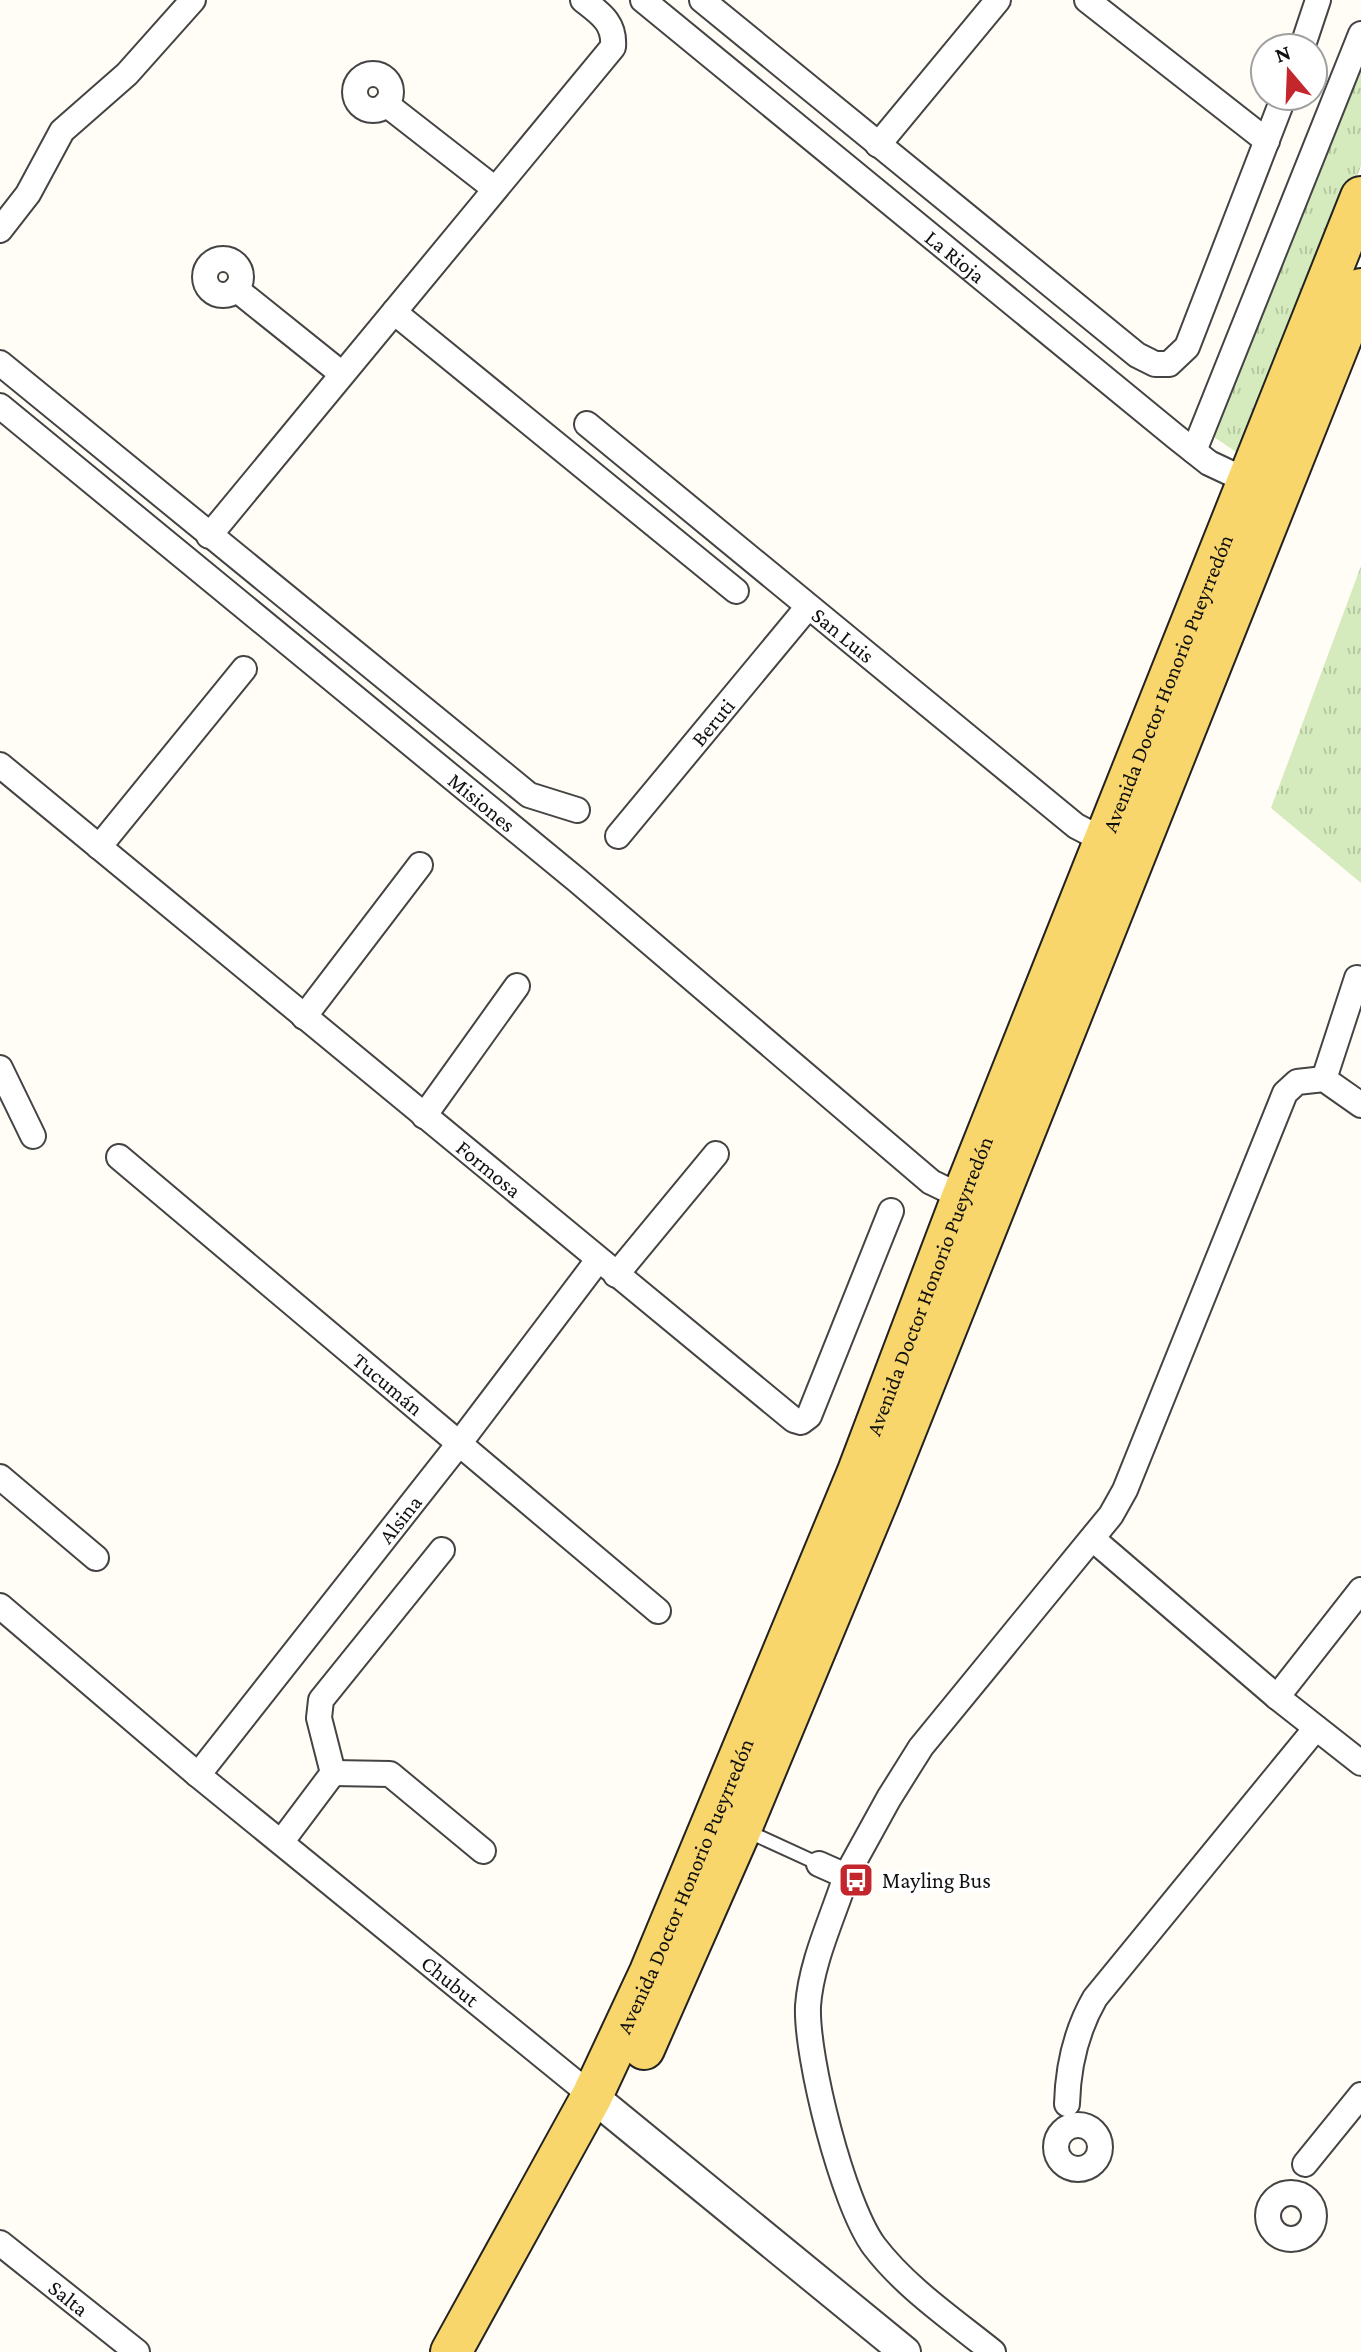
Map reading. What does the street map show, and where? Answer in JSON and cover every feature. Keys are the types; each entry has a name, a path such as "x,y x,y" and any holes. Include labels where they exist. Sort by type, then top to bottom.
{"main road":[{"name":"Avenida Doctor Honorio Pueyrredón","path":"728,1823 879,1497 1130,862 1264,488 1361,197"},
{"name":"Avenida Doctor Honorio Pueyrredón","path":"451,2352 669,1997 728,1823 857,1474 962,1197 1105,841 1264,488 1361,289"},
{"name":"Avenida Doctor Honorio Pueyrredón","path":"477,2352 539,2250 602,2104"}],"street":[{"path":"0,230 28,194 62,131 127,74 193,0"},
{"path":"209,536 613,47 614,33 606,19 583,0"},
{"name":"La Rioja","path":"643,0 1209,463 1264,488"},
{"path":"702,0 1137,355 1155,364 1169,364 1187,347 1278,112"},
{"path":"878,145 998,0"},
{"path":"1087,0 1267,141"},
{"path":"1307,32 1318,0"},
{"path":"1194,451 1361,34"},
{"path":"386,104 495,189"},
{"path":"236,289 342,374"},
{"path":"394,312 736,591"},
{"path":"0,363 529,795 577,810"},
{"name":"Misiones","path":"0,406 578,881 931,1182 962,1197"},
{"name":"San Luis","path":"587,424 807,608 1076,826 1105,841"},
{"name":"Beruti","path":"618,836 807,608"},
{"path":"99,847 244,669"},
{"name":"Formosa","path":"0,765 794,1420 801,1422 809,1416 891,1211"},
{"path":"304,1017 420,865"},
{"path":"1324,1079 1357,978"},
{"path":"424,1116 517,986"},
{"path":"0,1068 33,1136"},
{"path":"993,2352 885,2259 856,2216 813,2057 808,2006 813,1978 846,1876 921,1747 1053,1584 1094,1540 1125,1490 1285,1093 1297,1082 1324,1079 1361,1105"},
{"name":"Alsina","path":"198,1775 458,1445 607,1267 716,1154"},
{"name":"Tucumán","path":"119,1157 658,1611"},
{"path":"0,1477 96,1558"},
{"path":"1094,1540 1277,1697 1361,1763"},
{"path":"333,1773 319,1718 321,1700 442,1550"},
{"path":"1277,1697 1361,1590"},
{"name":"Chubut","path":"0,1606 198,1775 905,2352"},
{"path":"1067,2104 1100,2143 1098,2157 1087,2167 1073,2169 1060,2161 1056,2147 1081,2022 1095,1998 1316,1728"},
{"path":"282,1841 333,1773"},
{"path":"333,1773 390,1774 483,1851"},
{"path":"819,1864 846,1876"},
{"path":"1305,2164 1302,2176 1306,2197 1314,2210 1312,2225 1302,2236 1287,2239 1269,2225 1268,2210 1276,2197 1361,2095"},
{"path":"1061,2133 1072,2126 1086,2126"},
{"path":"1276,2197 1291,2192 1306,2197"},
{"name":"Salta","path":"0,2243 137,2352"}],"lane":[{"path":"728,1823 819,1864"}],"green space":[{"path":"1361,55 1361,166 1307,300 1292,311 1258,400 1262,417 1245,458 1211,435"},
{"path":"1361,566 1361,883 1271,808"}],"place":[{"name":"Mayling Bus","path":"856,1880"}]}
